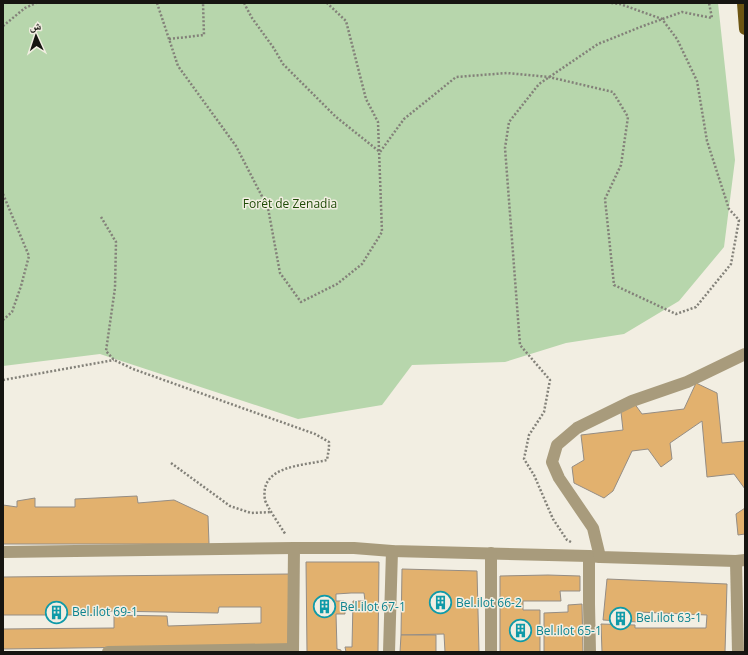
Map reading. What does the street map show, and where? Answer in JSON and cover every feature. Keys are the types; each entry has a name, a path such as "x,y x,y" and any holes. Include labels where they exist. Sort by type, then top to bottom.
{"main road":[{"path":"743,3 745,29"}],"street":[{"path":"590,652 588,604 595,557 593,528 559,478 552,462 558,445 577,428 632,401 687,382 745,354"},
{"path":"108,652 293,651 294,548"},
{"path":"3,552 354,548 392,551 741,560 741,613 738,652"},
{"path":"389,652 392,551"},
{"path":"491,554 491,652"}],"path":[{"path":"3,26 25,8 36,3"},
{"path":"158,3 178,66 236,146 268,208 280,273 301,302 337,284 362,264 382,232 378,122 366,99 346,21 327,3"},
{"path":"169,39 204,35 203,3"},
{"path":"244,3 252,18 273,47 283,64 336,117 380,152"},
{"path":"380,152 404,118 456,76 507,73 549,77 613,92 628,117 621,165 605,199 614,285 676,314 696,306 730,264 739,220 729,209 707,141 697,81 677,39 662,19 620,4 611,3"},
{"path":"595,557 567,540 553,519 534,475 524,459 529,435 544,412 550,380 520,345 504,148 508,122 539,84 598,44 682,12 712,18 709,3"},
{"path":"3,194 29,256 12,312 3,320"},
{"path":"101,217 116,242 115,288 106,351 114,360 133,369 315,434 328,442 329,448 327,460 285,469 273,475 266,485 265,501 294,548"},
{"path":"3,380 114,360"},
{"path":"171,463 230,506 251,513 272,512"}],"green space":[{"name":"Forêt de Zenadia","path":"3,3 718,3 735,160 724,247 679,301 624,334 566,343 505,362 412,365 382,405 298,419 100,354 3,366"}],"building":[{"path":"696,383 717,393 722,443 745,441 745,489 734,474 707,477 702,421 670,443 672,459 661,467 648,449 632,451 613,491 604,498 574,483 572,467 584,460 581,435 623,430 621,412 634,403 642,414 684,409"},
{"path":"137,496 138,503 174,500 208,516 209,544 3,544 3,505 17,507 17,501 35,498 35,507 75,507 75,499"},
{"path":"745,508 745,534 738,535 736,514"},
{"name":"Bel.ilot 67-1","path":"306,562 379,562 378,652 346,652 345,647 352,647 353,601 365,601 364,593 351,593 336,594 336,601 344,601 345,614 336,614 337,649 341,650 341,652 307,652"},
{"name":"Bel.ilot 66-2","path":"402,569 477,571 479,652 445,652 444,634 401,635"},
{"name":"Bel.ilot 69-1","path":"289,574 288,645 3,649 3,629 114,628 114,615 167,616 168,626 261,623 261,607 219,607 218,613 109,611 109,615 3,615 3,577"},
{"name":"Bel.ilot 65-1","path":"500,576 580,576 580,591 560,591 561,601 523,601 523,610 540,610 540,652 500,652"},
{"name":"Bel.ilot 63-1","path":"607,579 727,584 725,652 602,652 601,624 635,625 635,628 706,628 707,615 638,612 638,622 603,620"},
{"name":"Bel.ilot 65-1","path":"582,604 583,652 544,652 544,613 568,612 568,605"},
{"path":"401,635 436,635 436,652 400,652"}],"place":[{"name":"Bel.ilot 66-2","path":"440,603"},
{"name":"Bel.ilot 67-1","path":"325,607"},
{"name":"Bel.ilot 69-1","path":"56,612"},
{"name":"Bel.ilot 63-1","path":"621,618"},
{"name":"Bel.ilot 65-1","path":"520,631"}]}
